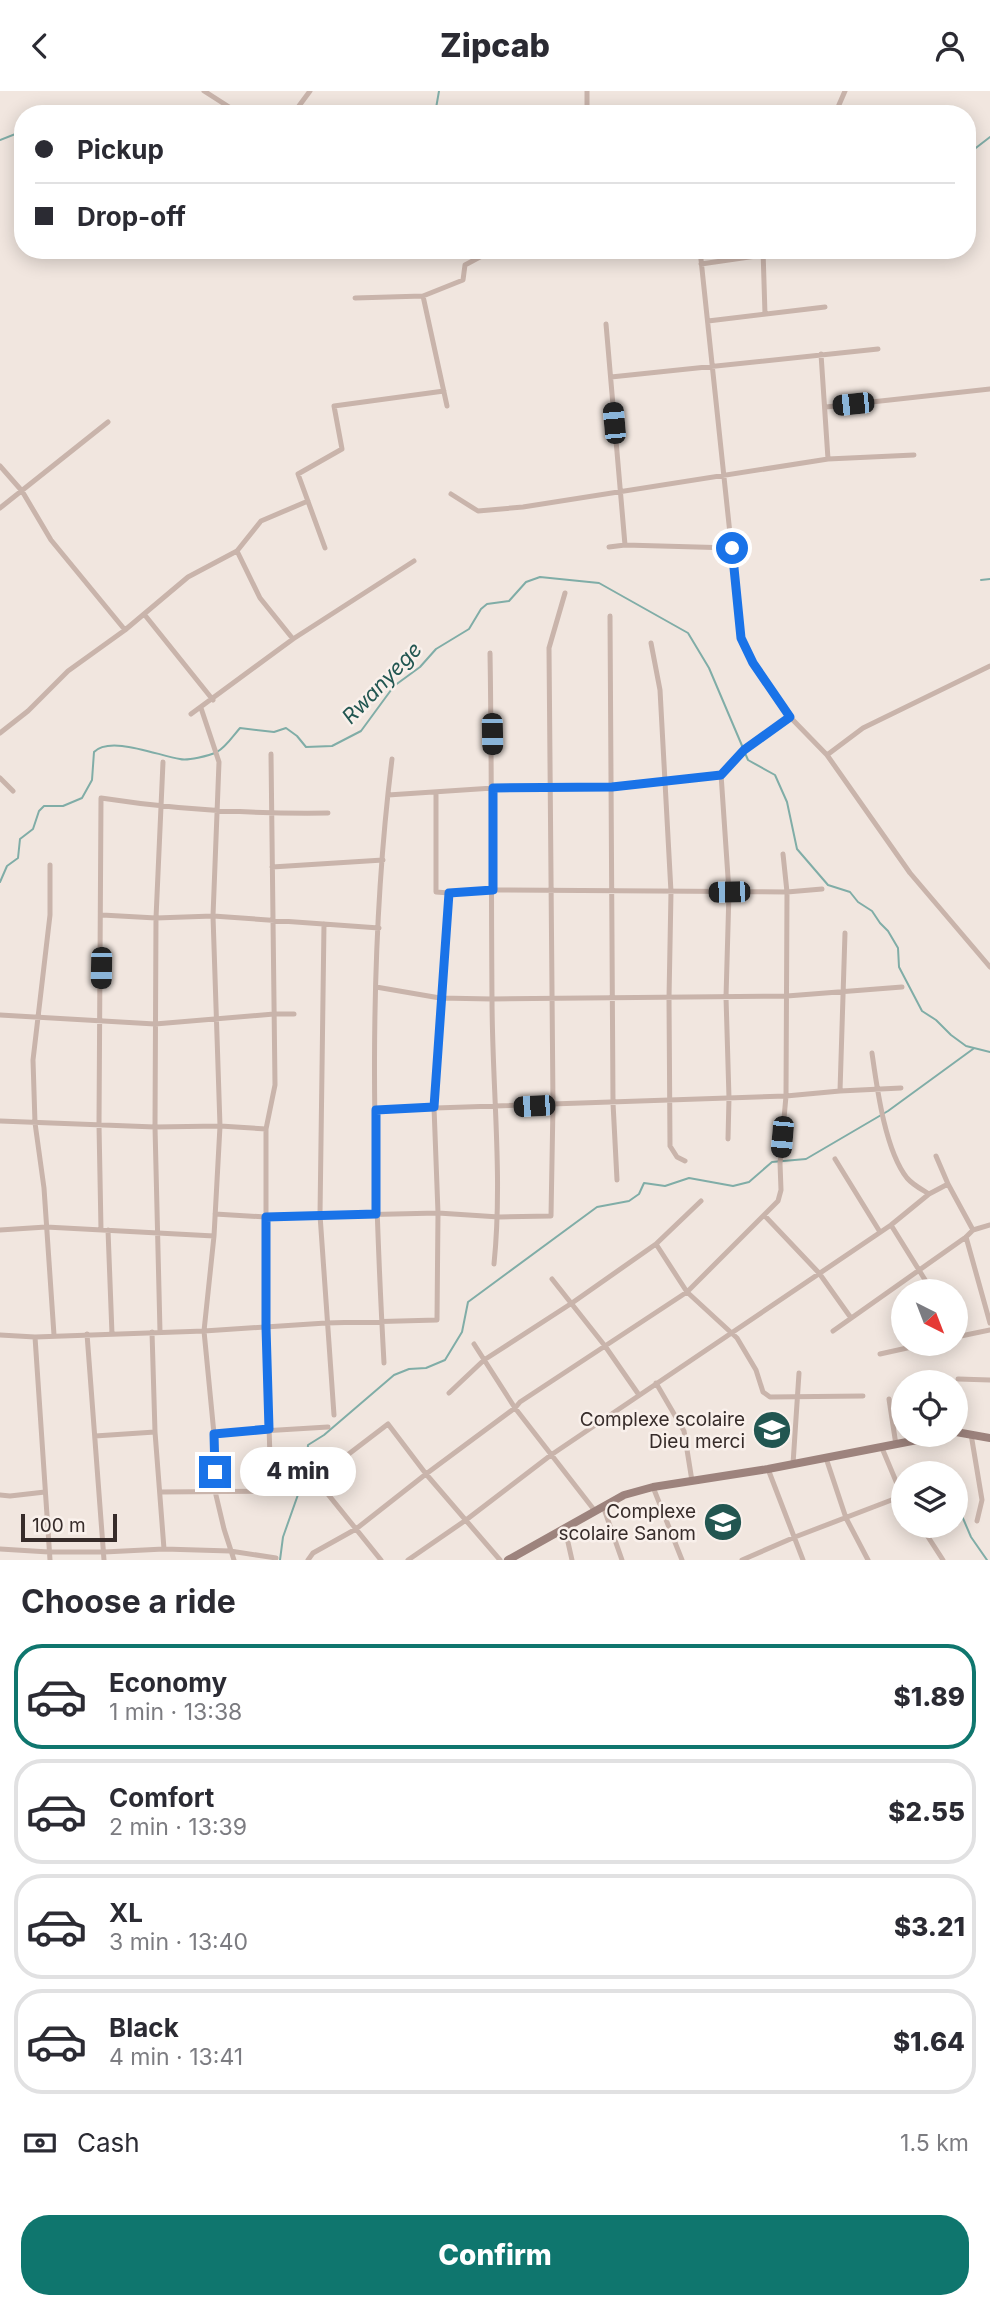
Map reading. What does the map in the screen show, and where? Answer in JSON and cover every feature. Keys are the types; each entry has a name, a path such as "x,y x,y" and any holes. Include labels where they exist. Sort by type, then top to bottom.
{"street":[{"path":"204,91 226,105"},
{"path":"355,298 423,296 463,280 465,265 476,259"},
{"path":"701,259 741,638 753,663 790,717 827,755 910,873 990,966"},
{"path":"701,264 729,259"},
{"path":"763,259 765,314"},
{"path":"423,296 447,406"},
{"path":"708,321 825,307"},
{"path":"606,324 625,545"},
{"path":"611,377 878,349"},
{"path":"821,354 828,459"},
{"path":"826,407 990,389"},
{"path":"325,548 298,474 342,449 334,406 444,391"},
{"path":"0,508 108,422"},
{"path":"451,494 478,511 523,507 828,459 914,455"},
{"path":"0,466 22,491 51,540 125,630"},
{"path":"0,733 28,711 68,671 125,630 188,577 237,551 261,521 308,501"},
{"path":"609,547 625,545 732,548"},
{"path":"237,551 260,598 293,639"},
{"path":"191,714 293,639 415,561"},
{"path":"215,1215 266,1217 438,1213 499,1217 551,1216 553,999 549,648 565,593"},
{"path":"144,614 213,700"},
{"path":"610,616 613,1103 617,1181"},
{"path":"651,643 660,690 671,892 668,998 670,1146 677,1157 685,1161"},
{"path":"490,653 493,788 492,999 499,1217 494,1264"},
{"path":"827,755 863,728 990,666"},
{"path":"201,708 219,762 213,916 220,1126 214,1236 204,1331 214,1434 215,1491 234,1560"},
{"path":"388,795 493,788 612,787 721,775 744,750 790,717"},
{"path":"160,1492 271,1491 266,1327 266,1129 275,1085 271,754"},
{"path":"384,1363 376,1214 376,987 383,860 393,759"},
{"path":"160,1332 155,1024 156,918 163,762"},
{"path":"721,775 729,892 726,997 728,1139"},
{"path":"0,778 13,791"},
{"path":"436,792 436,892 822,890"},
{"path":"101,1230 101,798 160,807 217,811 328,813"},
{"path":"308,1560 313,1553 356,1529 516,1408 520,1402 687,1292 778,1202 786,1096 787,892 783,854"},
{"path":"272,867 383,860"},
{"path":"50,865 50,915 33,1060 34,1122 44,1188 54,1335"},
{"path":"0,1335 36,1337 204,1331 326,1322 437,1320 438,1213 434,1107 449,893"},
{"path":"102,915 156,918 213,916 379,929"},
{"path":"324,925 320,1215 334,1415"},
{"path":"840,1091 845,933"},
{"path":"376,987 440,998 492,999 787,996 902,987"},
{"path":"0,1015 155,1024 294,1014"},
{"path":"872,1053 879,1105 895,1157 908,1180 929,1194"},
{"path":"376,1110 786,1096 901,1088"},
{"path":"0,1121 266,1129"},
{"path":"936,1156 973,1230"},
{"path":"835,1159 880,1232"},
{"path":"408,1560 551,1455 880,1232 929,1194 948,1184"},
{"path":"449,1393 484,1360 656,1244 701,1201"},
{"path":"764,1215 819,1273 851,1318"},
{"path":"891,1224 924,1279"},
{"path":"833,1331 967,1237 973,1230 990,1225"},
{"path":"0,1230 46,1227 214,1236"},
{"path":"108,1230 113,1333"},
{"path":"967,1237 990,1323"},
{"path":"656,1244 687,1292 737,1338 756,1370 763,1392 769,1397 863,1395"},
{"path":"552,1279 639,1395"},
{"path":"968,1335 990,1330"},
{"path":"152,1332 155,1432 164,1549"},
{"path":"87,1334 104,1560"},
{"path":"36,1337 50,1560"},
{"path":"474,1345 551,1455 599,1509 622,1560"},
{"path":"880,1354 891,1352"},
{"path":"793,1464 799,1374"},
{"path":"968,1379 990,1380"},
{"path":"656,1383 684,1431 692,1481"},
{"path":"889,1399 891,1412"},
{"path":"316,1479 388,1424 426,1474 500,1560"},
{"path":"214,1434 328,1427"},
{"path":"95,1436 155,1432"},
{"path":"968,1434 990,1438"},
{"path":"971,1434 982,1500 977,1521"},
{"path":"508,1560 624,1495 653,1487 891,1446"},
{"path":"882,1448 891,1469"},
{"path":"826,1458 846,1517 869,1560"},
{"path":"768,1469 803,1560"},
{"path":"310,1472 381,1560"},
{"path":"653,1487 682,1560"},
{"path":"0,1495 45,1492"},
{"path":"982,1500 990,1502"},
{"path":"742,1560 891,1501"},
{"path":"565,1528 572,1560"},
{"path":"929,1538 943,1560"},
{"path":"0,1549 104,1552 164,1549 230,1551 276,1557"},
{"path":"191,1560 192,1551"}],"waterway":[{"path":"437,105 439,91"},
{"path":"0,140 14,135"},
{"path":"976,148 990,137"},
{"name":"Rwanyege","path":"0,882 7,866 18,858 20,839 33,829 39,811 44,806 63,806 82,798 92,780 94,752 101,747 123,746 180,759 193,759 217,752 240,728 274,732 286,728 306,747 332,746 361,731 394,686 420,667 436,649 469,629 487,604 509,601 526,582 540,577 599,583 688,633 709,668 743,748"},
{"path":"981,580 990,579"},
{"name":"Rwanyege","path":"745,753 748,760 775,775 787,802 797,849 828,885 850,892 858,902 872,911 888,931 898,948 899,967 922,1011 966,1046 990,1052"},
{"path":"280,1560 283,1537 306,1472 308,1445 324,1435 394,1375 409,1369 426,1368 445,1360 462,1332 468,1302 597,1207 629,1201 639,1194 644,1183 665,1186 689,1178 733,1186 749,1182 772,1162 806,1159 888,1111 973,1049"},
{"path":"968,1530 987,1560"}],"place":[{"name":"Complexe scolaire Dieu merci","path":"772,1430"},
{"name":"Complexe scolaire Sanom","path":"723,1522"}],"route":[{"path":"215,1472 214,1434 269,1429 266,1217 376,1214 376,1110 434,1107 449,893 493,890 493,788 612,787 721,775 744,750 790,717 753,663 741,638 732,548"}]}
